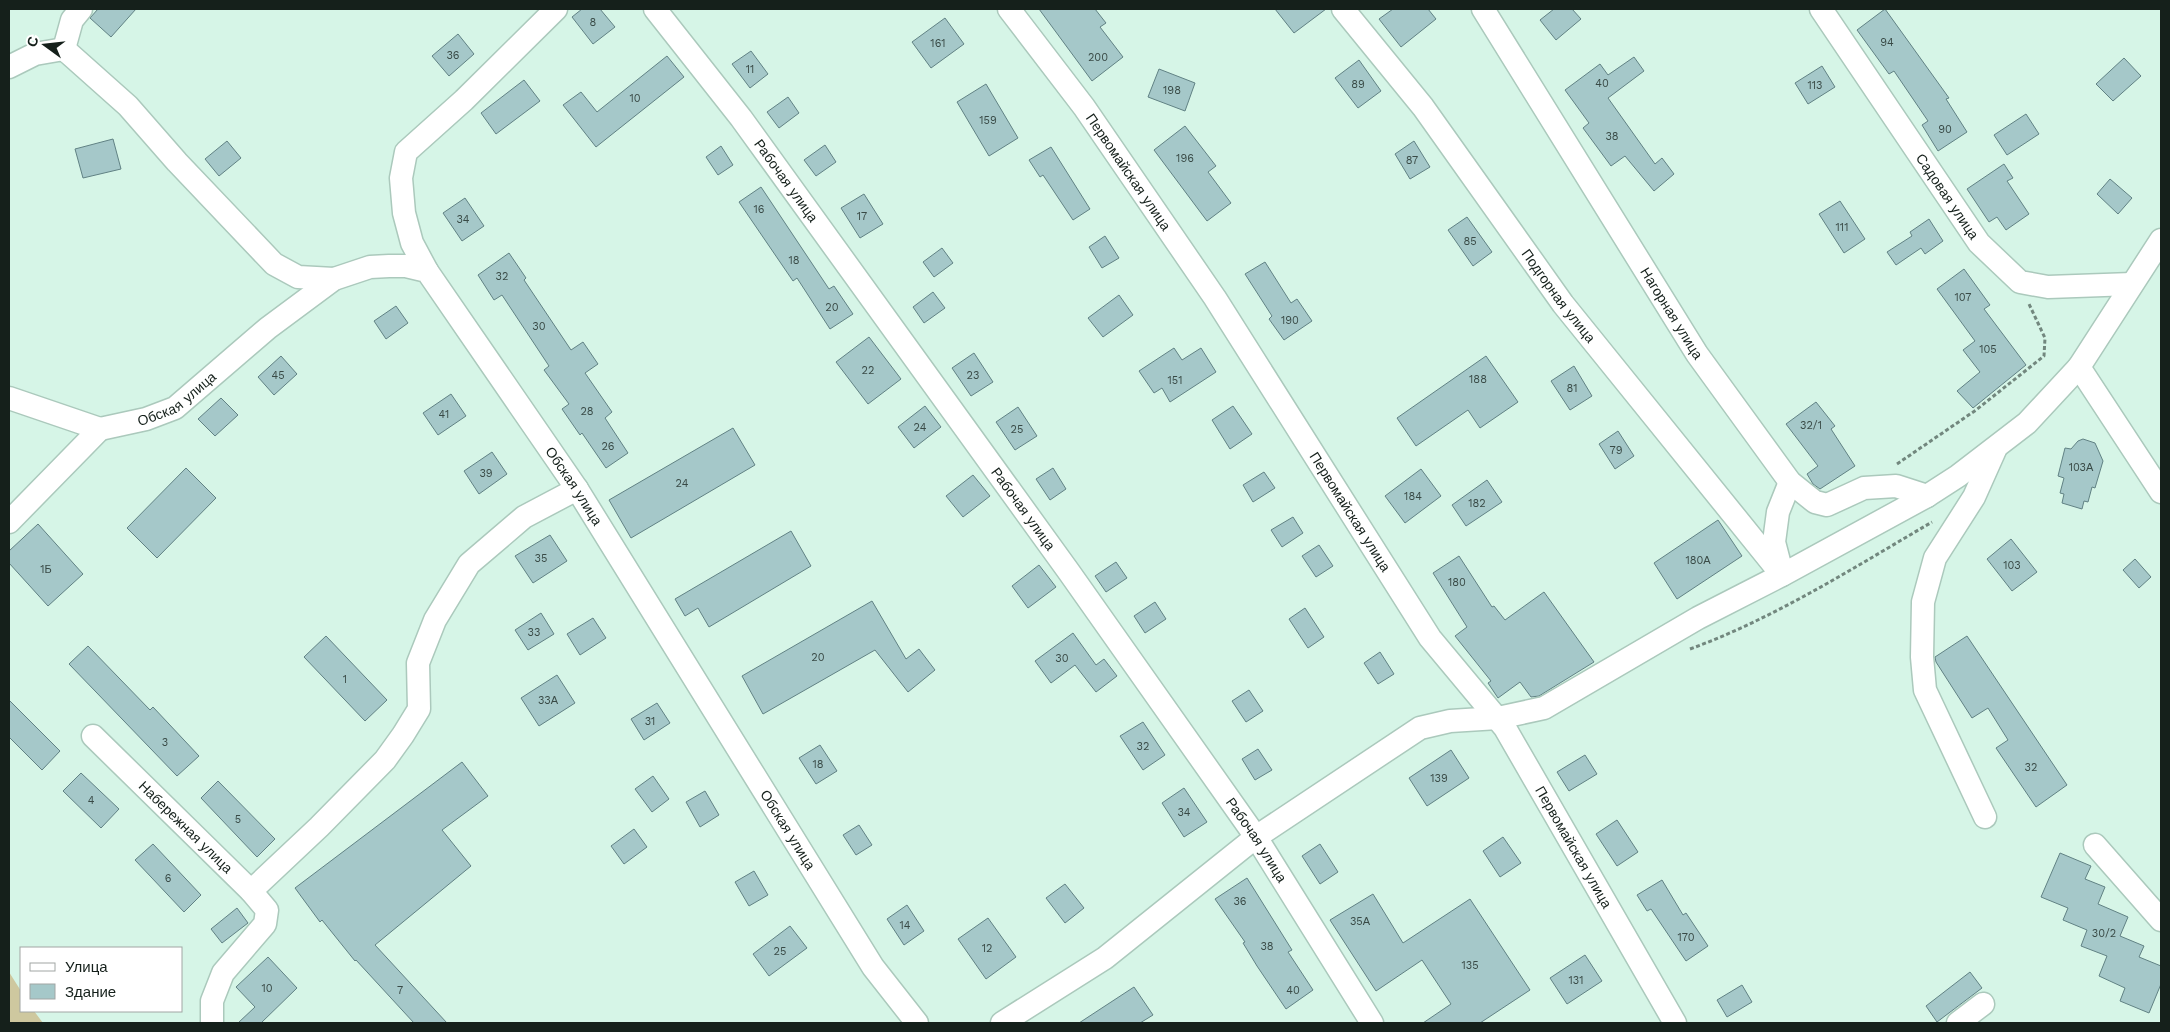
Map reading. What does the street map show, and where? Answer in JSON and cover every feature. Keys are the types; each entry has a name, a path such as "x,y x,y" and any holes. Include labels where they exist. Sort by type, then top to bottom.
{"street":[{"path":"64,49 72,20 81,9"},
{"path":"427,271 412,243 404,213 401,178 406,152 464,100 556,9"},
{"name":"Рабочая улица","path":"656,9 741,118 1069,572 1256,837 1372,1023"},
{"name":"Первомайская улица","path":"1010,9 1084,107 1215,298 1430,638 1498,718 1675,1023"},
{"name":"Подгорная улица","path":"1343,9 1423,107 1563,304 1782,575"},
{"name":"Нагорная улица","path":"1483,9 1697,354 1790,482 1815,502 1827,505 1864,488 1873,487 1896,486 1927,496"},
{"name":"Садовая улица","path":"1821,9 1979,243 2020,282"},
{"path":"9,66 35,54 64,49"},
{"path":"64,49 128,106 177,162 274,264 298,277 334,279"},
{"path":"1002,1023 1105,958 1256,837 1420,728 1450,721 1498,718 1544,708 1698,618 1782,575 1927,496 2027,424 2079,366 2161,240"},
{"name":"Обская улица","path":"100,429 146,420 175,408 268,328 334,279 370,267 406,266 427,271 578,488 873,967 917,1023"},
{"path":"2020,282 2056,287 2132,284"},
{"path":"2079,366 2161,492"},
{"path":"9,398 100,429 9,522"},
{"path":"1985,817 1925,690 1922,657 1923,602 1935,558 1974,497 1997,447"},
{"path":"1782,575 1774,542 1778,512 1790,482"},
{"path":"250,891 319,827 385,760 403,736 418,710 418,664 435,620 469,564 524,517 578,488"},
{"name":"Набережная улица","path":"93,736 267,910 265,924 223,973 212,1001 212,1023"},
{"path":"2094,845 2161,920"},
{"path":"1958,1023 1983,1004"}],"path":[{"path":"1896,466 1976,410 2044,356 2045,338 2020,282"}],"shaded area":[{"path":"9,972 20,989 20,1012 35,1012 43,1023 9,1023"}],"building":[{"path":"98,9 136,9 111,37 90,18"},
{"path":"582,9 600,9 615,27 593,44 572,17"},
{"path":"1039,9 1095,9 1106,23 1100,27 1123,57 1092,81"},
{"path":"1275,9 1326,9 1294,33"},
{"path":"1393,9 1428,9 1436,19 1401,47 1379,19"},
{"path":"1554,9 1572,9 1581,19 1556,40 1540,20"},
{"path":"1885,9 1949,98 1946,99 1967,132 1938,151 1922,125 1928,121 1894,71 1889,74 1857,30"},
{"path":"945,18 964,44 931,68 912,42"},
{"path":"458,34 474,54 449,76 432,56"},
{"path":"751,51 768,74 750,88 732,64"},
{"path":"667,56 684,77 596,147 563,105 581,92 597,112"},
{"path":"1634,57 1644,71 1608,98 1655,164 1662,158 1674,174 1654,191 1625,156 1611,166 1583,128 1589,123 1565,90 1600,64 1608,75"},
{"path":"2124,58 2141,76 2113,101 2096,84"},
{"path":"1359,60 1381,91 1358,108 1335,78"},
{"path":"1822,66 1835,87 1808,104 1795,83"},
{"path":"1159,69 1195,83 1185,111 1148,97"},
{"path":"524,80 540,101 496,134 481,113"},
{"path":"986,84 1018,138 989,156 957,102"},
{"path":"788,97 799,113 779,128 767,112"},
{"path":"2026,114 2039,134 2007,155 1994,135"},
{"path":"1185,126 1216,166 1208,172 1231,203 1207,221 1154,150"},
{"path":"113,139 121,169 83,178 75,149"},
{"path":"227,141 241,158 219,176 205,159"},
{"path":"1414,141 1430,167 1410,179 1395,154"},
{"path":"825,145 836,162 816,176 804,160"},
{"path":"721,146 733,165 718,175 706,157"},
{"path":"1051,147 1090,209 1073,220 1043,175 1040,177 1029,160"},
{"path":"2004,164 2013,178 2007,181 2029,214 2006,230 1997,217 1989,222 1967,189"},
{"path":"2110,179 2132,198 2118,214 2097,194"},
{"path":"761,187 829,289 834,286 853,314 830,329 797,278 793,281 739,202"},
{"path":"864,194 883,224 860,238 841,208"},
{"path":"465,198 484,226 462,241 443,213"},
{"path":"1840,201 1865,239 1844,253 1819,214"},
{"path":"1467,217 1492,252 1473,266 1448,230"},
{"path":"1929,219 1943,241 1925,254 1921,248 1896,265 1887,252 1912,236 1910,232"},
{"path":"1105,236 1119,258 1102,268 1089,247"},
{"path":"942,248 953,263 934,277 923,262"},
{"path":"509,253 526,278 524,280 571,350 583,342 598,364 585,373 612,412 605,418 628,453 606,468 582,433 580,435 562,409 569,404 544,370 549,366 502,295 494,300 478,275"},
{"path":"1265,262 1291,303 1297,299 1312,321 1284,340 1269,319 1272,316 1245,274"},
{"path":"1964,269 1990,305 1984,309 2026,365 1973,408 1957,391 1980,372 1963,350 1975,341 1937,289"},
{"path":"933,292 945,308 924,323 913,307"},
{"path":"1119,295 1133,315 1103,337 1088,318"},
{"path":"396,306 408,323 386,339 374,321"},
{"path":"869,337 901,379 868,404 836,362"},
{"path":"1174,348 1182,360 1201,348 1216,372 1170,402 1162,388 1154,393 1139,371"},
{"path":"974,353 993,382 971,396 952,368"},
{"path":"281,356 297,374 274,395 258,377"},
{"path":"1486,356 1518,402 1480,428 1468,410 1416,446 1397,418"},
{"path":"1574,366 1592,396 1570,410 1551,381"},
{"path":"451,394 466,416 438,435 423,413"},
{"path":"221,398 238,415 215,436 198,419"},
{"path":"1816,402 1835,426 1831,429 1855,466 1820,489 1813,484 1807,474 1818,466 1786,424"},
{"path":"925,406 941,427 914,448 898,427"},
{"path":"1233,406 1252,434 1230,449 1212,420"},
{"path":"1018,407 1037,436 1015,450 996,422"},
{"path":"733,428 755,465 631,538 609,500"},
{"path":"1618,431 1634,456 1615,469 1599,444"},
{"path":"2083,439 2095,443 2103,461 2095,488 2092,487 2088,502 2084,501 2082,509 2062,503 2064,494 2060,493 2064,478 2058,476 2065,448 2071,449 2078,441"},
{"path":"492,452 507,474 479,494 464,471"},
{"path":"186,468 216,498 157,558 127,528"},
{"path":"1053,468 1066,489 1050,500 1036,479"},
{"path":"1421,469 1441,496 1405,523 1385,496"},
{"path":"1264,472 1275,488 1253,502 1243,485"},
{"path":"973,475 990,496 963,517 946,496"},
{"path":"1487,480 1502,502 1466,526 1452,505"},
{"path":"1293,517 1303,533 1282,547 1271,530"},
{"path":"1718,520 1742,556 1677,599 1654,563"},
{"path":"38,524 83,574 48,606 9,563 9,551"},
{"path":"791,531 811,566 709,627 698,608 685,616 675,599"},
{"path":"550,535 567,561 533,583 515,556"},
{"path":"2011,539 2037,572 2012,591 1987,559"},
{"path":"1319,545 1333,566 1316,577 1302,556"},
{"path":"1459,556 1492,607 1494,606 1505,620 1544,592 1594,662 1539,696 1531,697 1520,682 1498,698 1488,683 1491,681 1455,636 1467,627 1433,573"},
{"path":"2135,559 2151,577 2139,588 2123,570"},
{"path":"1116,562 1127,578 1106,592 1095,576"},
{"path":"1039,565 1056,587 1028,608 1012,586"},
{"path":"872,601 906,659 919,649 935,670 908,692 875,650 763,714 742,676"},
{"path":"1155,602 1166,619 1145,633 1134,616"},
{"path":"1305,608 1324,637 1308,648 1289,619"},
{"path":"541,613 554,634 528,650 515,630"},
{"path":"593,618 606,638 580,655 567,634"},
{"path":"1073,633 1096,665 1104,659 1117,676 1096,692 1075,665 1051,683 1035,661"},
{"path":"326,636 387,700 365,721 304,657"},
{"path":"1967,636 2067,785 2036,807 1996,748 2008,740 1988,708 1972,718 1936,662 1935,657"},
{"path":"88,646 150,710 153,707 199,756 177,776 69,664"},
{"path":"1380,652 1394,674 1378,684 1364,663"},
{"path":"557,675 575,703 539,726 521,698"},
{"path":"1249,690 1263,711 1246,722 1232,701"},
{"path":"9,700 60,751 42,770 9,737"},
{"path":"657,703 670,723 644,740 631,719"},
{"path":"1143,722 1165,755 1143,770 1120,736"},
{"path":"820,745 837,771 816,784 799,758"},
{"path":"1258,749 1272,770 1255,780 1242,759"},
{"path":"1451,750 1469,778 1427,806 1409,778"},
{"path":"1585,755 1597,774 1569,791 1557,772"},
{"path":"462,762 488,796 442,830 471,866 375,945 447,1023 414,1023 355,961 322,920 320,922 295,888"},
{"path":"81,773 119,809 101,828 63,791"},
{"path":"653,776 669,799 652,812 635,789"},
{"path":"218,781 275,839 257,857 201,798"},
{"path":"1184,788 1207,822 1184,837 1162,803"},
{"path":"705,791 719,815 700,827 686,802"},
{"path":"1617,820 1638,852 1617,866 1596,834"},
{"path":"859,825 872,845 856,855 843,835"},
{"path":"634,829 647,847 624,864 611,846"},
{"path":"1503,837 1521,863 1500,877 1483,851"},
{"path":"153,844 201,895 184,912 135,860"},
{"path":"1320,844 1338,872 1320,884 1302,856"},
{"path":"2060,853 2091,866 2085,879 2105,887 2098,904 2128,917 2120,936 2144,946 2139,957 2161,966 2161,984 2149,1013 2120,1001 2125,988 2099,976 2107,956 2081,946 2087,930 2063,920 2068,908 2041,897"},
{"path":"754,871 768,895 749,906 735,882"},
{"path":"1247,878 1292,950 1288,952 1313,990 1286,1009 1257,966 1243,943 1245,942 1215,899"},
{"path":"1662,880 1683,915 1686,913 1708,946 1686,961 1651,909 1647,911 1637,895"},
{"path":"1065,884 1084,908 1065,923 1046,898"},
{"path":"1373,894 1403,943 1470,899 1530,990 1480,1023 1423,1023 1451,1004 1422,960 1376,991 1330,920"},
{"path":"907,905 924,931 904,945 887,919"},
{"path":"237,908 248,923 222,943 211,929"},
{"path":"988,918 1016,957 986,979 958,939"},
{"path":"790,926 807,948 769,976 753,954"},
{"path":"1585,955 1602,981 1567,1004 1550,978"},
{"path":"268,957 297,988 261,1023 238,1023 255,1007 236,987"},
{"path":"1970,972 1982,988 1937,1022 1926,1006"},
{"path":"1742,985 1752,1002 1727,1017 1717,1000"},
{"path":"1134,987 1153,1015 1140,1023 1079,1023"}]}
